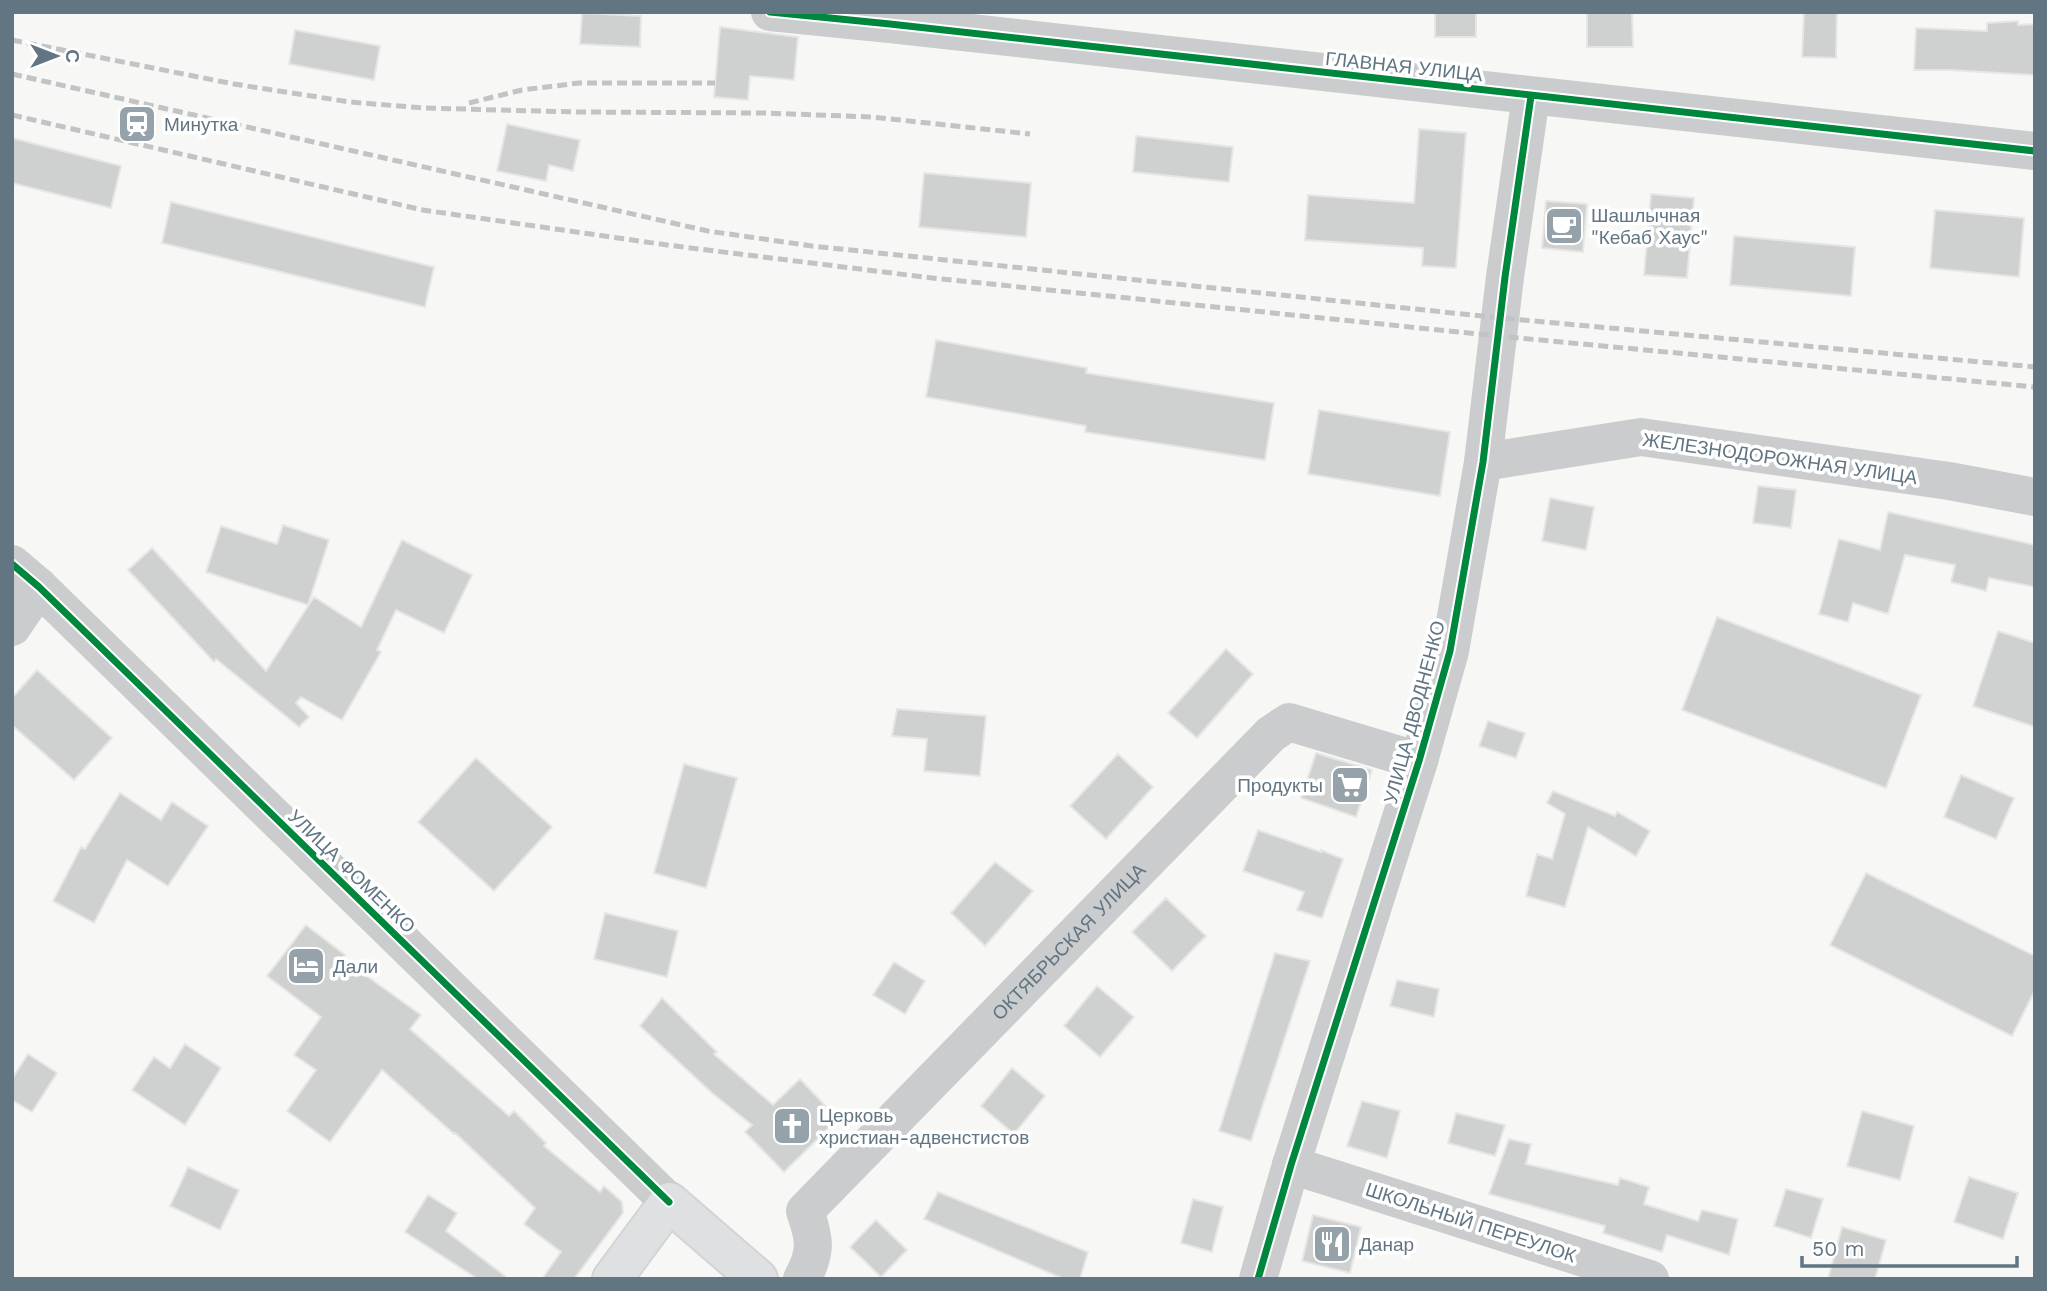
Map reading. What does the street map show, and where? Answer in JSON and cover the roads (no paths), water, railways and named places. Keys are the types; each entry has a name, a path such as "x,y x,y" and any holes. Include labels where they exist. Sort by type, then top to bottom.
{"main road":[{"path":"612,1279 669,1202"},
{"name":"УЛИЦА ФОМЕНКО","path":"669,1202 758,1279"}],"street":[{"name":"ГЛАВНАЯ УЛИЦА","path":"770,12 890,18 1531,96 2035,151"},
{"name":"УЛИЦА ДВОДНЕНКО","path":"1258,1279 1419,761 1454,633 1483,462 1531,96"},
{"name":"ЖЕЛЕЗНОДОРОЖНАЯ УЛИЦА","path":"1483,462 1641,437 1949,481 2035,497"},
{"path":"12,626 26,576"},
{"name":"УЛИЦА ФОМЕНКО","path":"26,576 669,1202"},
{"name":"ОКТЯБРЬСКАЯ УЛИЦА","path":"802,1279 811,1262 813,1234 805,1211 1271,734 1289,722 1419,761"},
{"name":"ШКОЛЬНЫЙ ПЕРЕУЛОК","path":"1292,1165 1650,1279"}],"railway":[{"path":"12,40 234,84 350,102 423,108 872,117 1030,134"},
{"path":"12,74 708,231 812,246 1501,318 2035,367"},
{"path":"469,103 522,90 579,83 715,83"},
{"path":"12,115 423,210 667,245 932,278 2035,387"}],"place":[{"name":"Минутка","path":"137,124"},
{"name":"Шашлычная \"Кебаб Хаус\"","path":"1564,226"},
{"name":"Продукты","path":"1350,785"},
{"name":"Дали","path":"306,966"},
{"name":"Церковь христиан-адвенстистов","path":"792,1126"},
{"name":"Данар","path":"1332,1244"}]}
